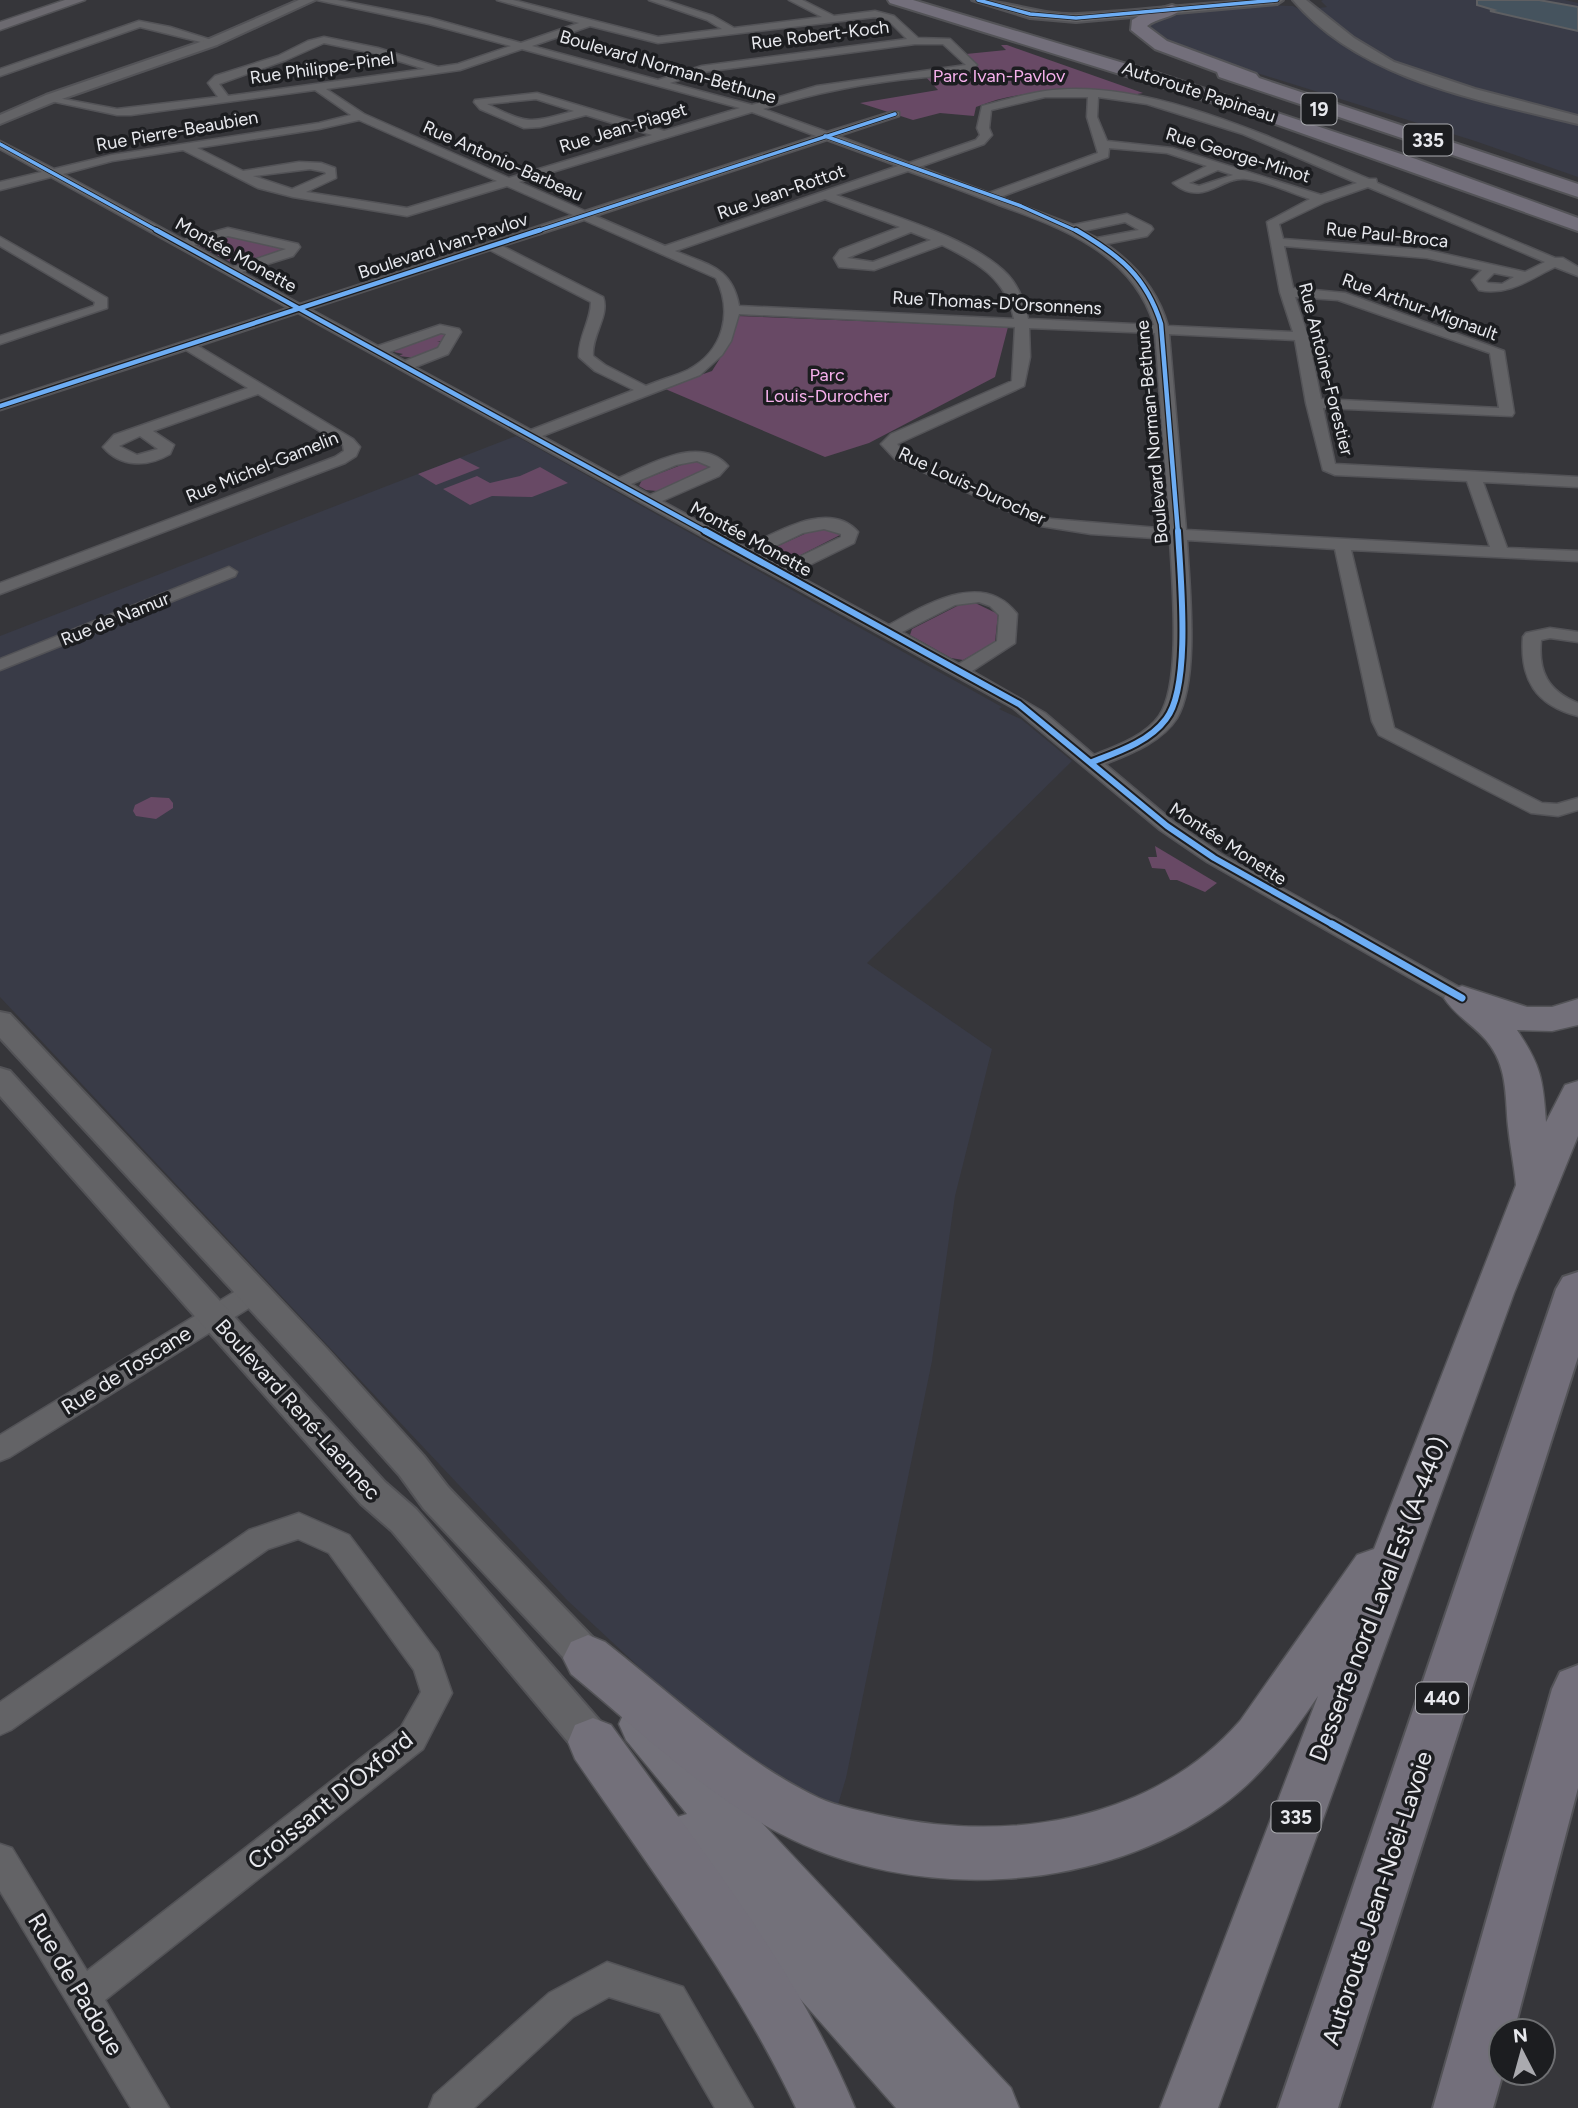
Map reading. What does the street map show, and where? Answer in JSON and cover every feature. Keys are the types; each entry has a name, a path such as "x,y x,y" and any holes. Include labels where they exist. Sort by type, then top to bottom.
{"highway":[{"name":"Autoroute Papineau","path":"896,0 1193,90 1576,237"},
{"path":"941,0 1081,36"},
{"path":"1172,10 1140,22 1138,26 1141,33 1161,45 1278,89"},
{"name":"Autoroute Papineau","path":"1142,52 1379,130 1578,204"},
{"name":"335","path":"1142,52 1278,89 1578,191"},
{"path":"1462,998 1518,1019 1552,1019 1578,1011"},
{"path":"1462,998 1499,1031 1518,1060 1525,1083 1527,1125 1536,1185"},
{"name":"Desserte nord Laval Est (A-440)","path":"1189,2108 1404,1526 1536,1185 1578,1094"},
{"name":"Autoroute Jean-Noël-Lavoie","path":"1308,2108 1578,1289"},
{"path":"588,1658 747,1783 798,1815 822,1825 871,1840 931,1852 1006,1854 1070,1846 1127,1828 1164,1811 1205,1787 1243,1755 1274,1718 1404,1526"},
{"path":"1463,2108 1578,1689"},
{"path":"593,1742 766,1993 826,2108"},
{"path":"1531,1863 1578,1785"}],"main road":[{"path":"0,18 55,0"},
{"path":"0,26 78,0"},
{"path":"588,1658 697,1789 991,2108"},
{"path":"593,1742 769,1925 933,2108"}],"street":[{"path":"0,120 51,98 213,42 309,0"},
{"name":"Boulevard Norman-Bethune","path":"322,0 430,21 751,108 1073,229 1096,242 1140,279 1154,301 1161,330 1179,535 1182,674 1171,715 1150,734 1092,762"},
{"path":"502,0 658,40 831,18 886,16 915,41"},
{"path":"654,0 710,18 732,31"},
{"path":"794,0 831,18"},
{"path":"979,0 1027,11 1078,15 1251,0"},
{"path":"979,0 1018,12 1056,17 1095,17 1278,0"},
{"path":"1268,1 1305,2 1391,58 1482,89 1578,117"},
{"name":"Rue Philippe-Pinel","path":"51,98 117,112 439,70 460,66 591,22"},
{"path":"0,73 139,24 160,26 188,37 213,42"},
{"path":"225,99 213,83 219,78 282,58 324,40 374,50 439,70"},
{"name":"Rue Robert-Koch","path":"658,83 702,69 915,41 946,41 972,65 966,70"},
{"name":"Rue Jean-Piaget","path":"183,146 238,175 293,193 407,212 660,134 840,85 966,70"},
{"name":"Rue Antonio-Barbeau","path":"317,87 360,116 721,276 732,293 734,310"},
{"path":"991,196 1104,155 1103,144 1098,138 1091,116 1093,93"},
{"path":"908,167 980,142 986,135 983,128 986,108 1045,94 1093,93 1149,101 1247,132 1558,261 1578,272"},
{"path":"586,111 540,124 524,125 484,107 479,102 537,96 586,111 660,134"},
{"name":"Boulevard Ivan-Pavlov","path":"0,406 895,114"},
{"name":"Rue Pierre-Beaubien","path":"0,186 112,158 320,126 360,116"},
{"name":"Montée Monette","path":"0,144 1032,713 1167,826 1214,858 1462,998"},
{"name":"Rue George-Minot","path":"1103,144 1155,147 1321,199"},
{"path":"238,175 298,166 323,166 331,170 332,176 293,193"},
{"path":"1217,166 1179,183 1199,190 1243,175"},
{"name":"Rue Jean-Rottot","path":"666,250 908,167"},
{"name":"Rue Antoine-Forestier","path":"1372,183 1321,199 1273,222 1287,292 1301,336 1324,458 1328,467 1335,470 1578,482"},
{"name":"Rue Louis-Durocher","path":"824,195 975,256 1003,278 1016,299 1023,354 1019,383 897,437 889,444 900,456 1047,523 1179,535 1578,556"},
{"path":"1073,229 1127,218 1147,229 1143,233 1096,242"},
{"path":"909,228 844,253 840,258 844,264 874,266 941,241"},
{"name":"Montée Monette","path":"184,244 230,232 294,247 287,253 232,271"},
{"path":"0,241 102,301 100,308 0,340"},
{"name":"Rue Paul-Broca","path":"1278,242 1427,254 1526,276"},
{"path":"492,246 598,300 599,308 584,346 586,357 600,368 646,391"},
{"path":"1492,268 1479,280 1484,287 1504,288 1558,261"},
{"name":"Rue Arthur-Mignault","path":"1287,292 1340,296 1497,351 1507,413 1313,403"},
{"path":"530,435 695,372 713,360 724,343 734,310"},
{"name":"Rue Thomas-D'Orsonnens","path":"734,310 1301,336"},
{"path":"378,351 440,329 454,332 443,351 404,366"},
{"name":"Rue Michel-Gamelin","path":"0,589 340,460 351,453 350,444 187,345"},
{"path":"141,430 259,390"},
{"name":"Montée Monette","path":"619,484 689,456 706,457 720,466 714,473 649,500"},
{"path":"1474,478 1500,552"},
{"name":"Montée Monette","path":"746,554 818,522 834,523 850,532 848,540 779,573"},
{"path":"1342,545 1381,721 1386,731 1538,809 1558,810 1578,804"},
{"name":"Rue de Namur","path":"0,654 226,570 0,665"},
{"path":"888,633 963,596 976,596 1003,608 1008,614 1006,643 959,671"},
{"path":"1578,637 1550,633 1532,636 1529,662 1539,686 1555,701 1578,710"},
{"name":"Boulevard René-Laennec","path":"0,1021 412,1466 436,1498 588,1658"},
{"name":"Boulevard René-Laennec","path":"0,1078 373,1493 404,1520 593,1742"},
{"name":"Rue de Toscane","path":"0,1449 253,1293"},
{"name":"Croissant D'Oxford","path":"0,1720 259,1539 299,1526 339,1544 428,1663 437,1693 412,1738 83,1996"},
{"name":"Rue de Padoue","path":"0,1860 151,2108"},
{"path":"447,2108 561,2005 607,1979 671,1999 735,2108"}],"shaded area":[{"path":"1565,0 1578,3 1578,177 1475,141 1183,50 1146,30 1149,20 1174,14 1261,5 1293,6 1301,10 1327,7 1321,1"},
{"path":"516,436 1002,707 999,709 1021,719 1072,761 867,963 992,1049 955,1196 932,1361 846,1778 836,1811 807,1799 699,1723 567,1600 0,997 0,636"}],"green space":[{"name":"Parc Ivan-Pavlov","path":"1001,45 1143,93 1033,93 995,100 976,107 974,116 940,113 913,120 860,103 938,90 925,76 972,70 975,63 966,54 1006,50"},
{"path":"227,235 285,249 236,265 198,245"},
{"name":"Parc Louis-Durocher","path":"737,316 1008,327 995,377 869,443 825,457 663,388 712,371 729,344"},
{"path":"446,333 442,341 437,341 441,342 437,350 415,358 399,356 403,354 394,352 398,348"},
{"path":"460,458 480,468 436,485 418,474"},
{"path":"697,459 710,467 657,491 639,486 642,480"},
{"path":"540,467 568,483 532,497 492,496 470,505 443,489 477,476 490,483 520,476"},
{"path":"820,527 840,535 787,562 775,561 767,556 769,550"},
{"path":"971,601 998,614 995,642 963,660 951,658 910,635 912,629"},
{"path":"151,797 169,798 173,808 156,819 136,816 133,811 135,805"},
{"path":"1155,846 1217,883 1205,892 1177,880 1170,880 1165,869 1152,868 1148,857 1157,857"}],"building":[{"path":"1477,0 1539,0 1578,7 1578,31 1490,11 1494,10 1477,5"}],"cycle path":[{"path":"978,0 1030,14 1076,18 1277,0"},
{"path":"0,406 895,114"},
{"path":"825,136 1021,206 1075,229 1122,260 1141,280 1153,301 1161,324 1178,529 1182,647 1178,690 1169,716 1153,732 1092,762"},
{"path":"0,144 1019,704 1167,826 1214,858 1462,998"}]}
